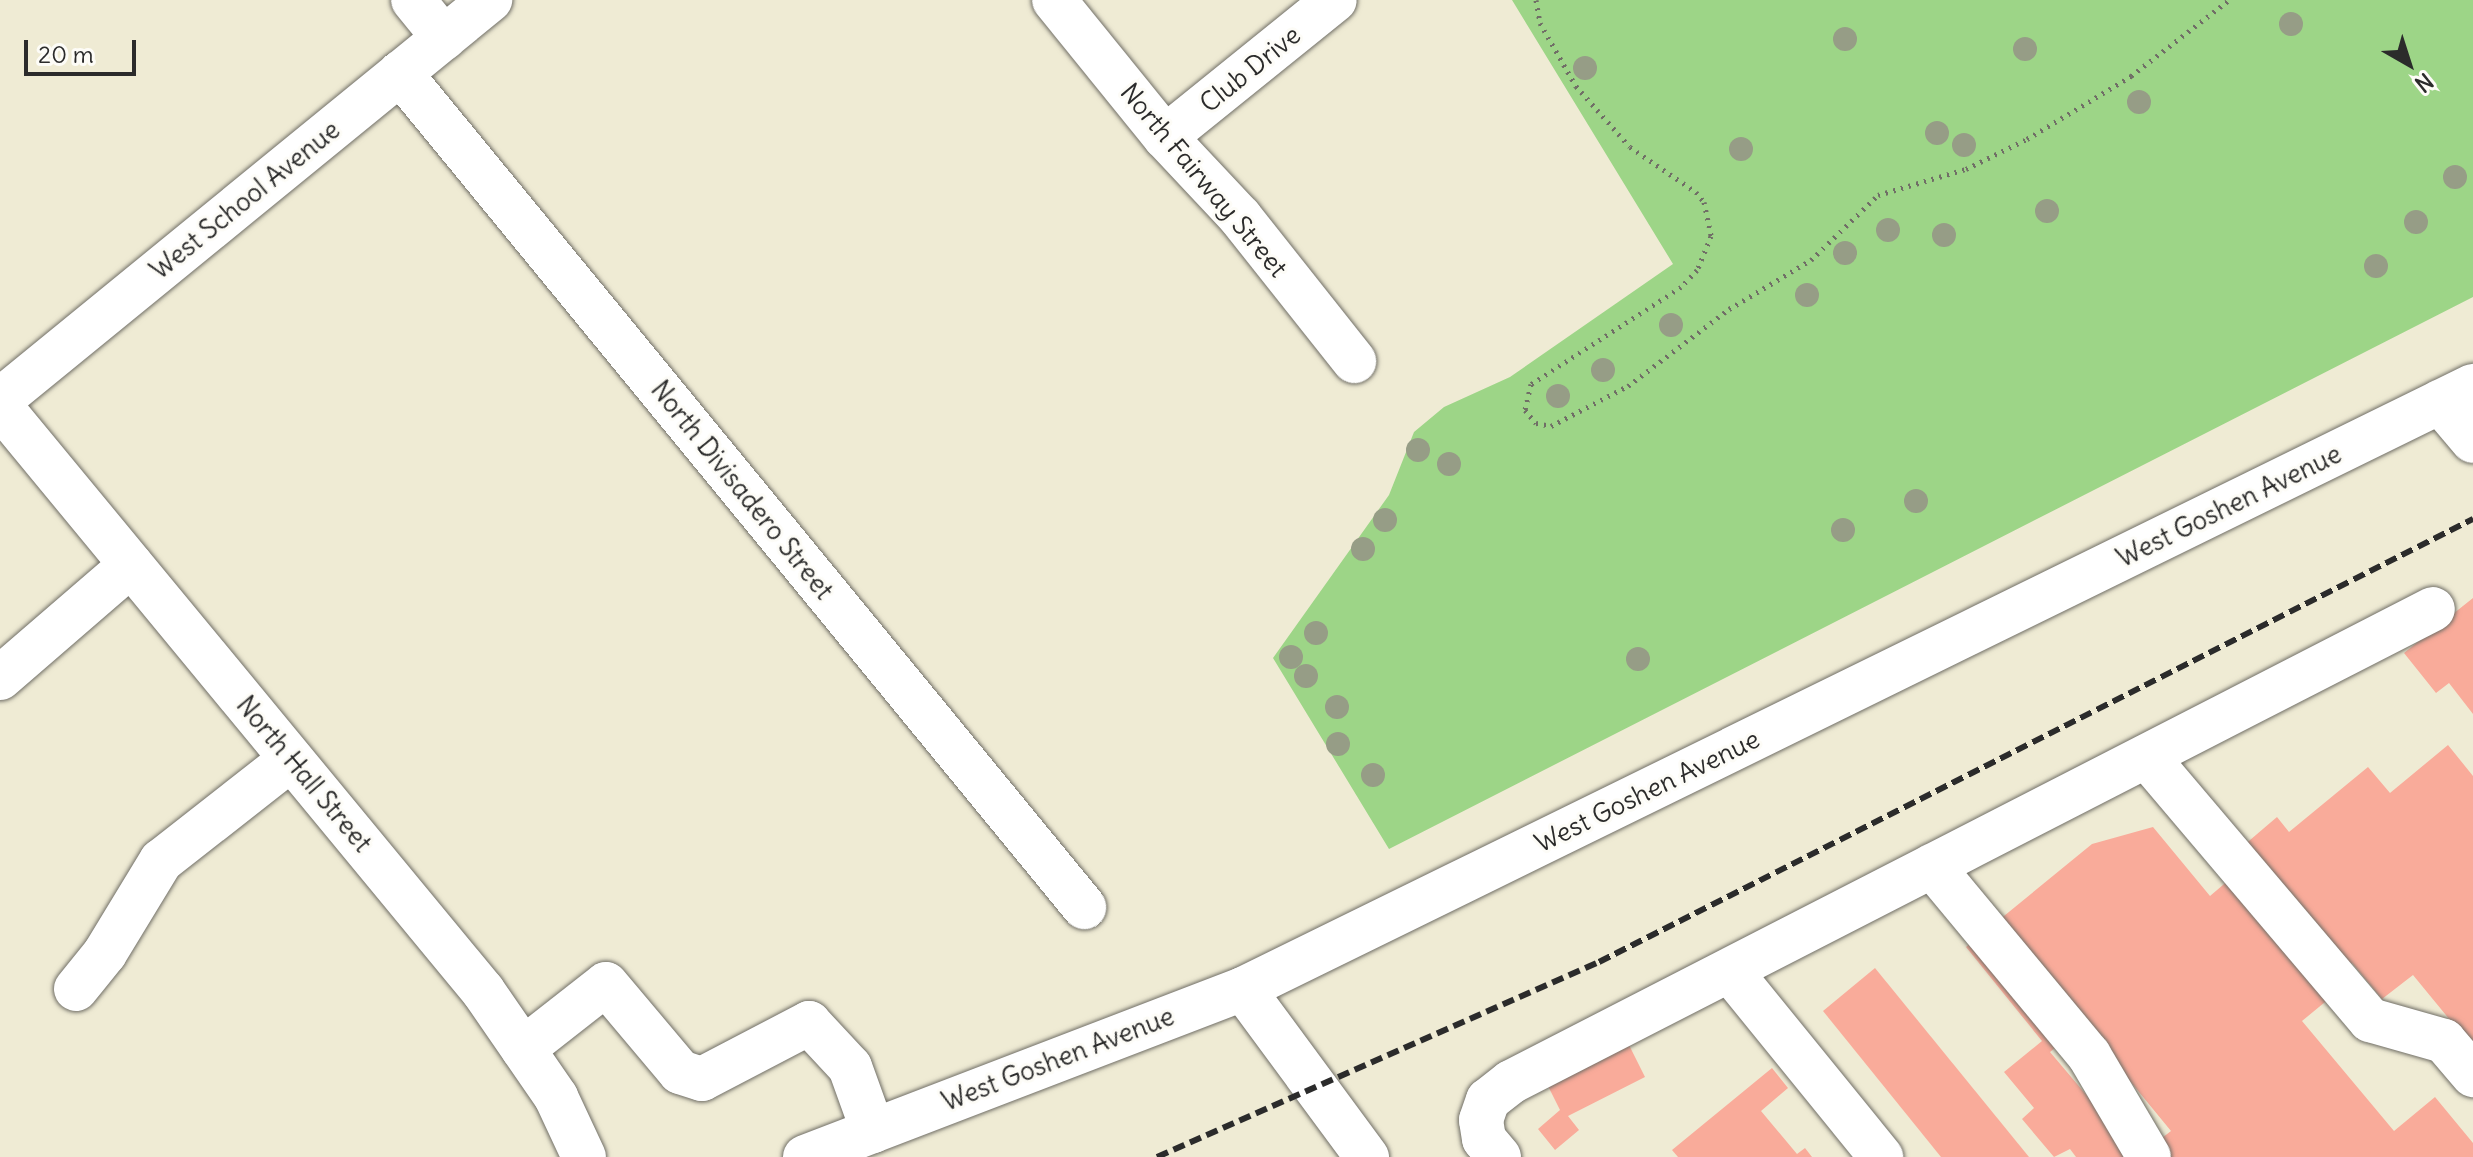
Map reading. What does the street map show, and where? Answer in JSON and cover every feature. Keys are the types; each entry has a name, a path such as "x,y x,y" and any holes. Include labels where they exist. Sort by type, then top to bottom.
{"street":[{"path":"413,0 444,38"},
{"name":"West School Avenue","path":"0,400 490,0"},
{"name":"North Fairway Street","path":"1054,0 1165,137 1240,217 1354,361"},
{"name":"Club Drive","path":"1165,137 1335,0"},
{"name":"North Divisadero Street","path":"400,73 1084,907"},
{"path":"2457,394 2473,441"},
{"name":"West Goshen Avenue","path":"805,1157 1243,989 2457,394"},
{"name":"North Hall Street","path":"0,406 483,991 556,1097 584,1157"},
{"path":"0,678 131,565"},
{"path":"1499,1157 1484,1139 1481,1120 1488,1100 1511,1082 2433,609"},
{"path":"2147,757 2370,1020 2444,1041 2473,1075"},
{"path":"76,989 105,953 161,861 291,759"},
{"path":"1932,866 2089,1055 2149,1157"},
{"path":"1730,971 1881,1157"},
{"path":"523,1049 606,984 680,1072 702,1079 809,1023 850,1067 873,1131"},
{"path":"1243,989 1367,1157"}],"path":[{"path":"1536,0 1540,23 1576,86 1630,147 1696,192 1704,202 1711,236 1697,270 1681,287 1531,384 1525,410 1536,423 1551,426 1628,386 1729,309 1811,260 1878,195 1966,169 2027,139 2131,76 2229,0"}],"green space":[{"path":"1512,0 2473,0 2473,297 1389,849 1273,658 1389,495 1414,432 1444,407 1510,377 1673,264"}],"building":[{"path":"2473,598 2473,714 2449,683 2436,693 2404,653"},
{"path":"2448,745 2473,776 2473,1048 2413,975 2382,999 2352,963 2344,969 2243,846 2277,817 2289,832 2368,767 2390,793"},
{"path":"2153,827 2210,896 2237,873 2336,993 2302,1021 2394,1131 2435,1097 2473,1143 2473,1157 2137,1157 2171,1131 2084,1025 2050,1052 2132,1149 2123,1157 2076,1157 2070,1149 2054,1157 2022,1119 2034,1108 2004,1072 2042,1041 1966,947 2092,844"},
{"path":"1875,968 2029,1157 1941,1157 1823,1011"},
{"path":"1629,1045 1645,1077 1568,1116 1579,1130 1555,1150 1538,1129 1560,1110 1548,1086"},
{"path":"1772,1068 1788,1088 1761,1111 1797,1154 1805,1148 1812,1157 1678,1157 1672,1150"}],"railway":[{"path":"1157,1157 1599,962 2473,519"}]}
